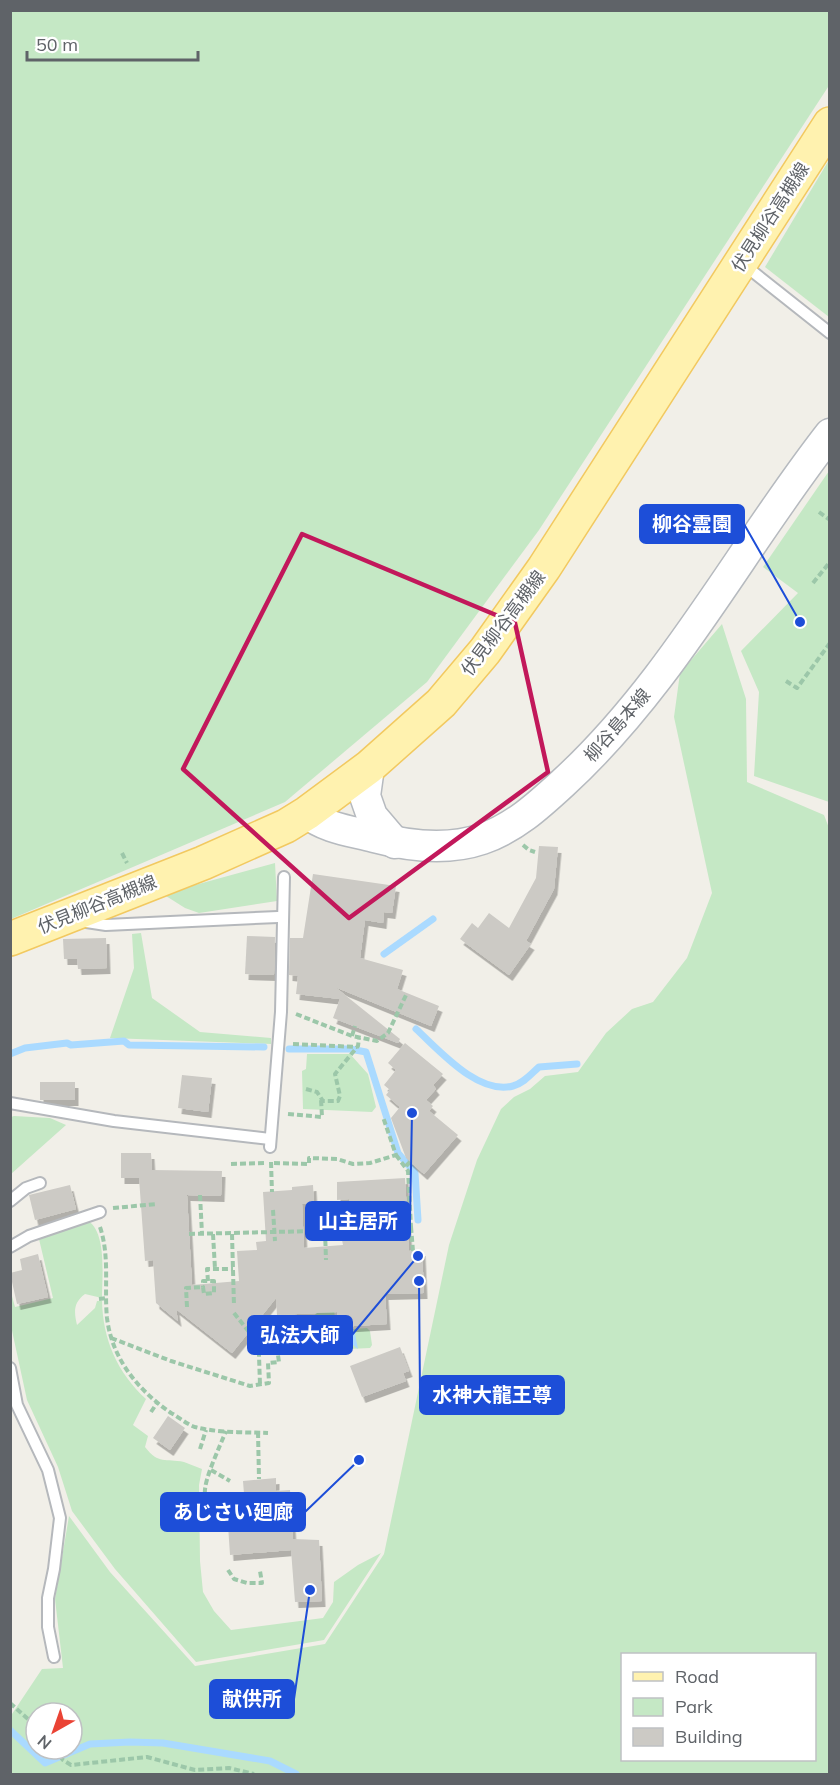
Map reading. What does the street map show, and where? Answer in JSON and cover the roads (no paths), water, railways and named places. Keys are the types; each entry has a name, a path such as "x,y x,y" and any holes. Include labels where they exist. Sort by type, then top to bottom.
{"main road":[{"name":"伏見柳谷高槻線","path":"10,939 213,858 286,826 369,767 441,703 485,651 544,568 830,124"},
{"name":"柳谷島本線","path":"307,813 318,822 395,843 419,846 453,845 481,839 524,819 593,755 662,674 799,473 830,434"},
{"path":"369,767 365,796 372,816 395,843"}],"lane":[{"path":"741,262 830,333"},
{"path":"10,1103 114,1121 270,1143 280,1012 284,877"},
{"path":"65,917 106,925 278,917"},
{"path":"10,1201 26,1188 40,1183"},
{"path":"10,1247 29,1236 95,1213"},
{"path":"10,1368 17,1405 48,1470 60,1518 48,1598 48,1627 54,1658"}],"water":[{"path":"300,1324 323,1325 329,1330 354,1329 358,1349 343,1340 326,1344"}],"waterway":[{"path":"384,954 433,919"},
{"path":"416,1029 460,1069 486,1084 500,1087 513,1086 527,1078 539,1067 577,1064"},
{"path":"10,1054 25,1048 67,1043 71,1045 124,1041 129,1045 264,1047"},
{"path":"289,1049 350,1049 366,1052 398,1153 415,1173 418,1220"},
{"path":"10,1730 45,1763 90,1744 163,1743 270,1761 296,1774"}],"place":[{"name":"柳谷霊園","path":"800,622"},
{"name":"山主居所","path":"412,1113"},
{"name":"弘法大師","path":"418,1256"},
{"name":"水神大龍王尊","path":"419,1281"},
{"name":"あじさい廻廊","path":"359,1460"},
{"name":"献供所","path":"310,1590"}]}
